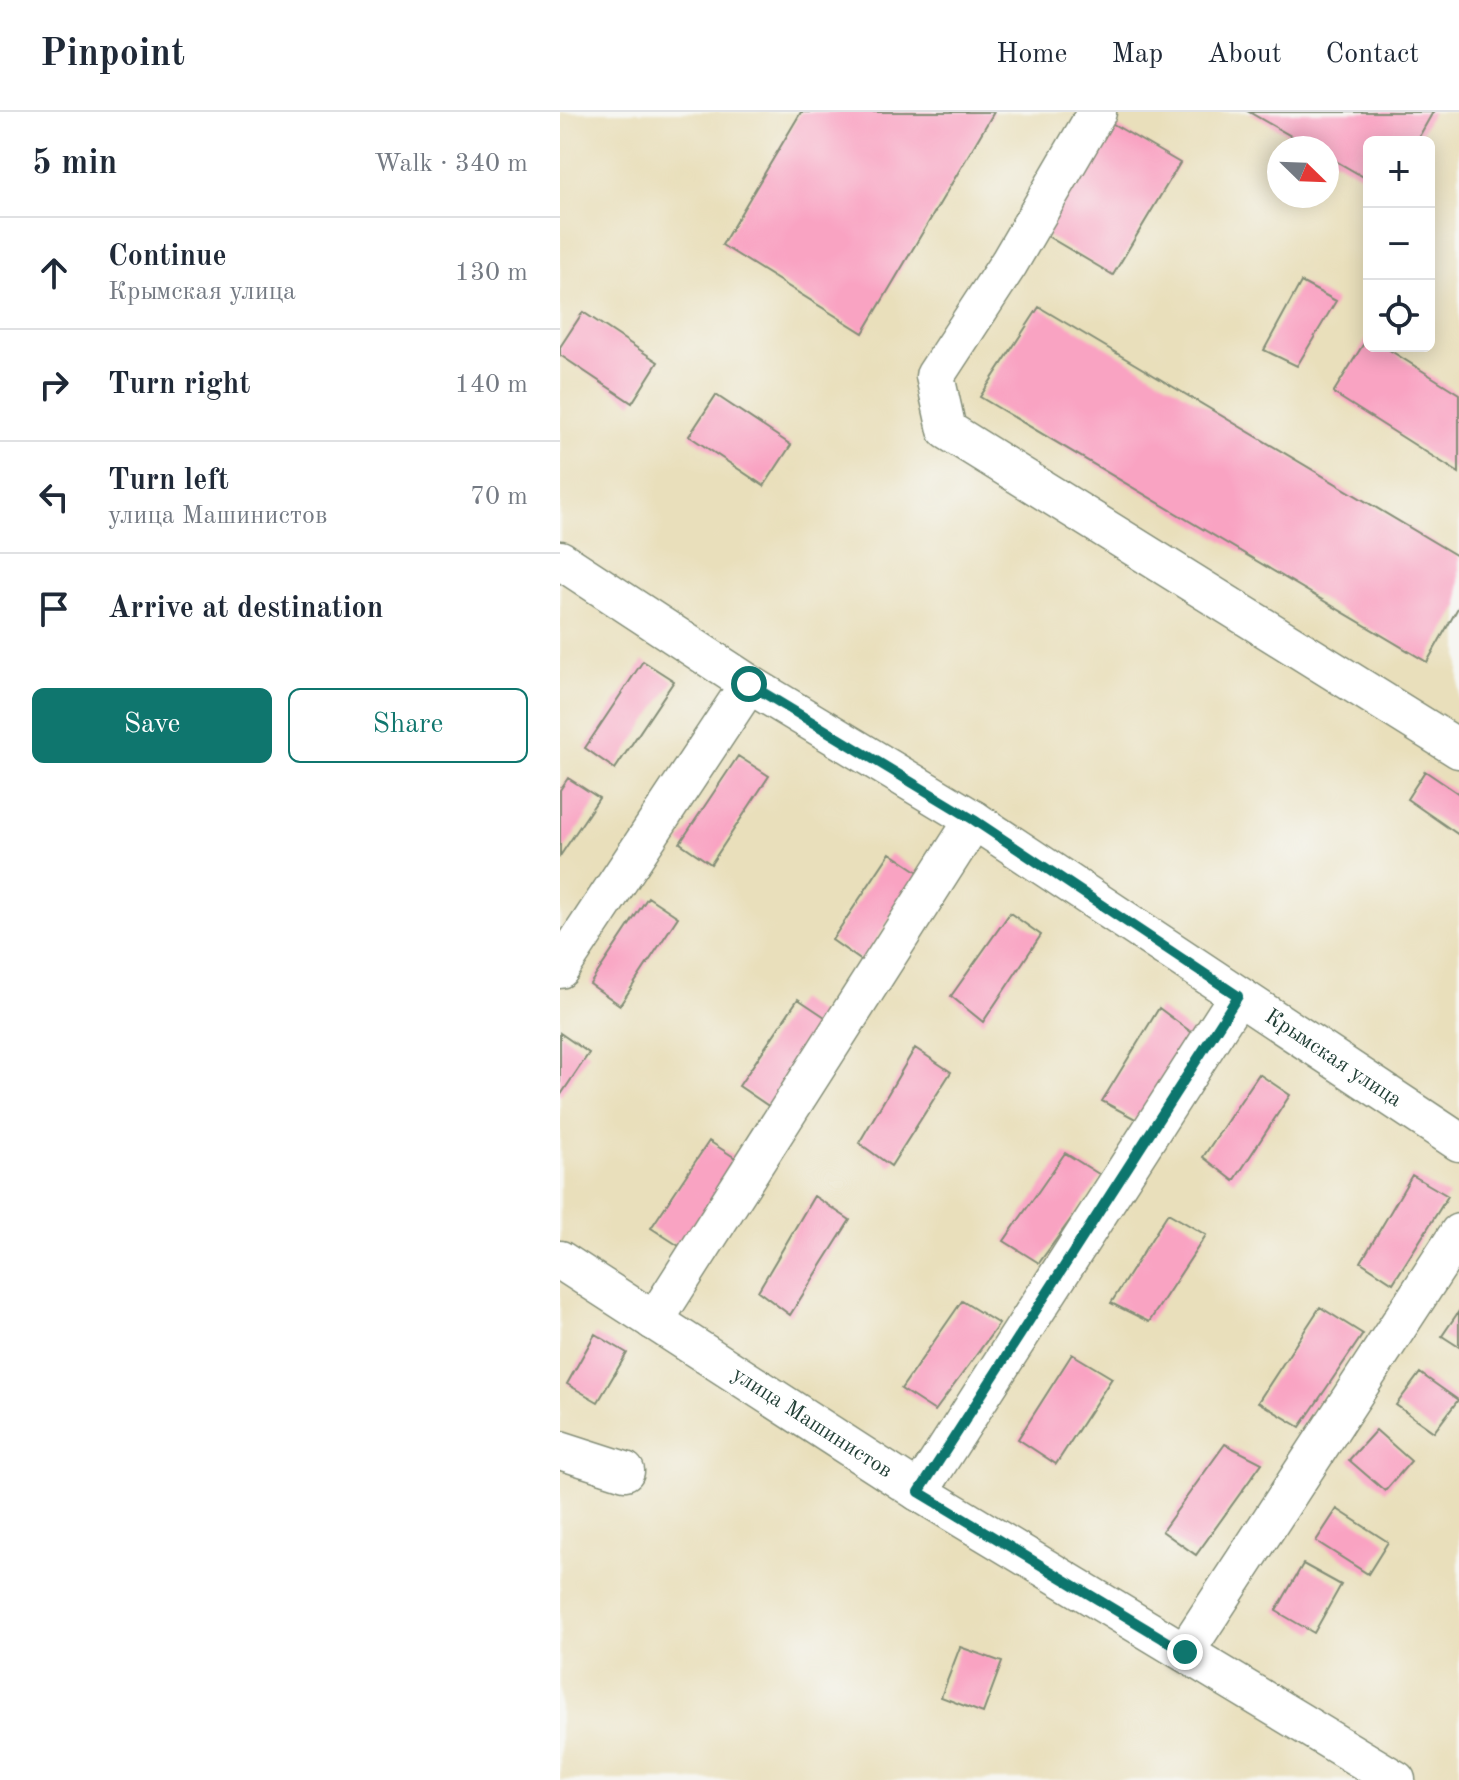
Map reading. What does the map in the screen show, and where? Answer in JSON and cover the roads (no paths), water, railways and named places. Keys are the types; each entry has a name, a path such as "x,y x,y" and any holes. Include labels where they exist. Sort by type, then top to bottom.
{"street":[{"path":"1097,112 1009,263 935,376 947,430 1459,749"},
{"name":"Крымская улица","path":"560,560 749,684 974,820 1459,1142"},
{"path":"560,969 572,926 749,684"},
{"path":"654,1321 974,820"},
{"path":"919,1492 1238,996"},
{"path":"1185,1652 1459,1233"},
{"name":"улица Машинистов","path":"560,1260 919,1492 1396,1780"},
{"path":"560,1450 625,1471"}]}
